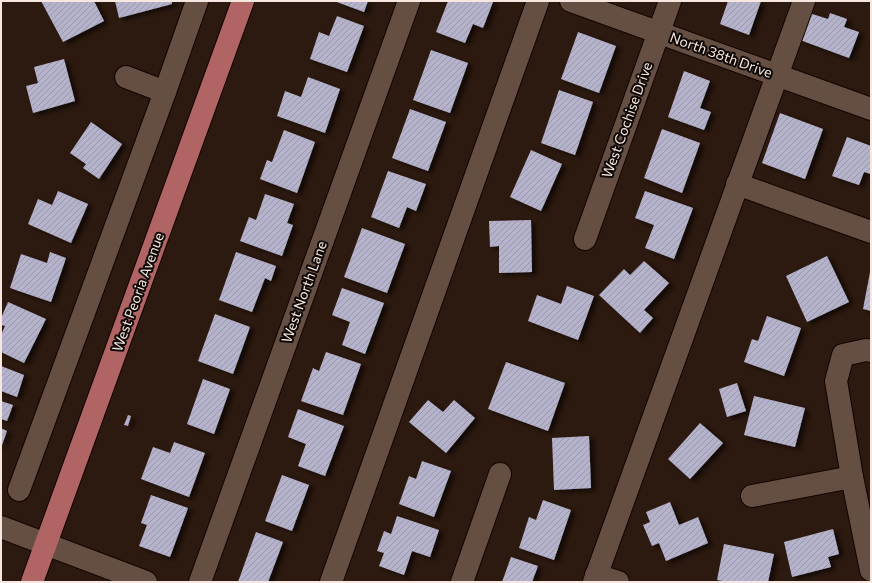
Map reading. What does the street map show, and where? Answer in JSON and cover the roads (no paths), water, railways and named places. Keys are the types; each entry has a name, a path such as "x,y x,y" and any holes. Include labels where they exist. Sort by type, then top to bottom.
{"main road":[{"name":"West Peoria Avenue","path":"32,582 243,1"}],"street":[{"path":"19,490 197,1"},
{"name":"West North Lane","path":"200,582 409,1"},
{"path":"331,582 538,1"},
{"name":"North 38th Drive","path":"571,1 871,109"},
{"name":"West Cochise Drive","path":"585,239 670,1"},
{"path":"618,582 595,578 804,1"},
{"path":"126,77 165,92"},
{"path":"737,184 871,232"},
{"path":"871,351 866,350 843,355 836,381 852,478 871,570"},
{"path":"462,582 500,474"},
{"path":"752,496 852,478"},
{"path":"1,527 146,582"}]}
